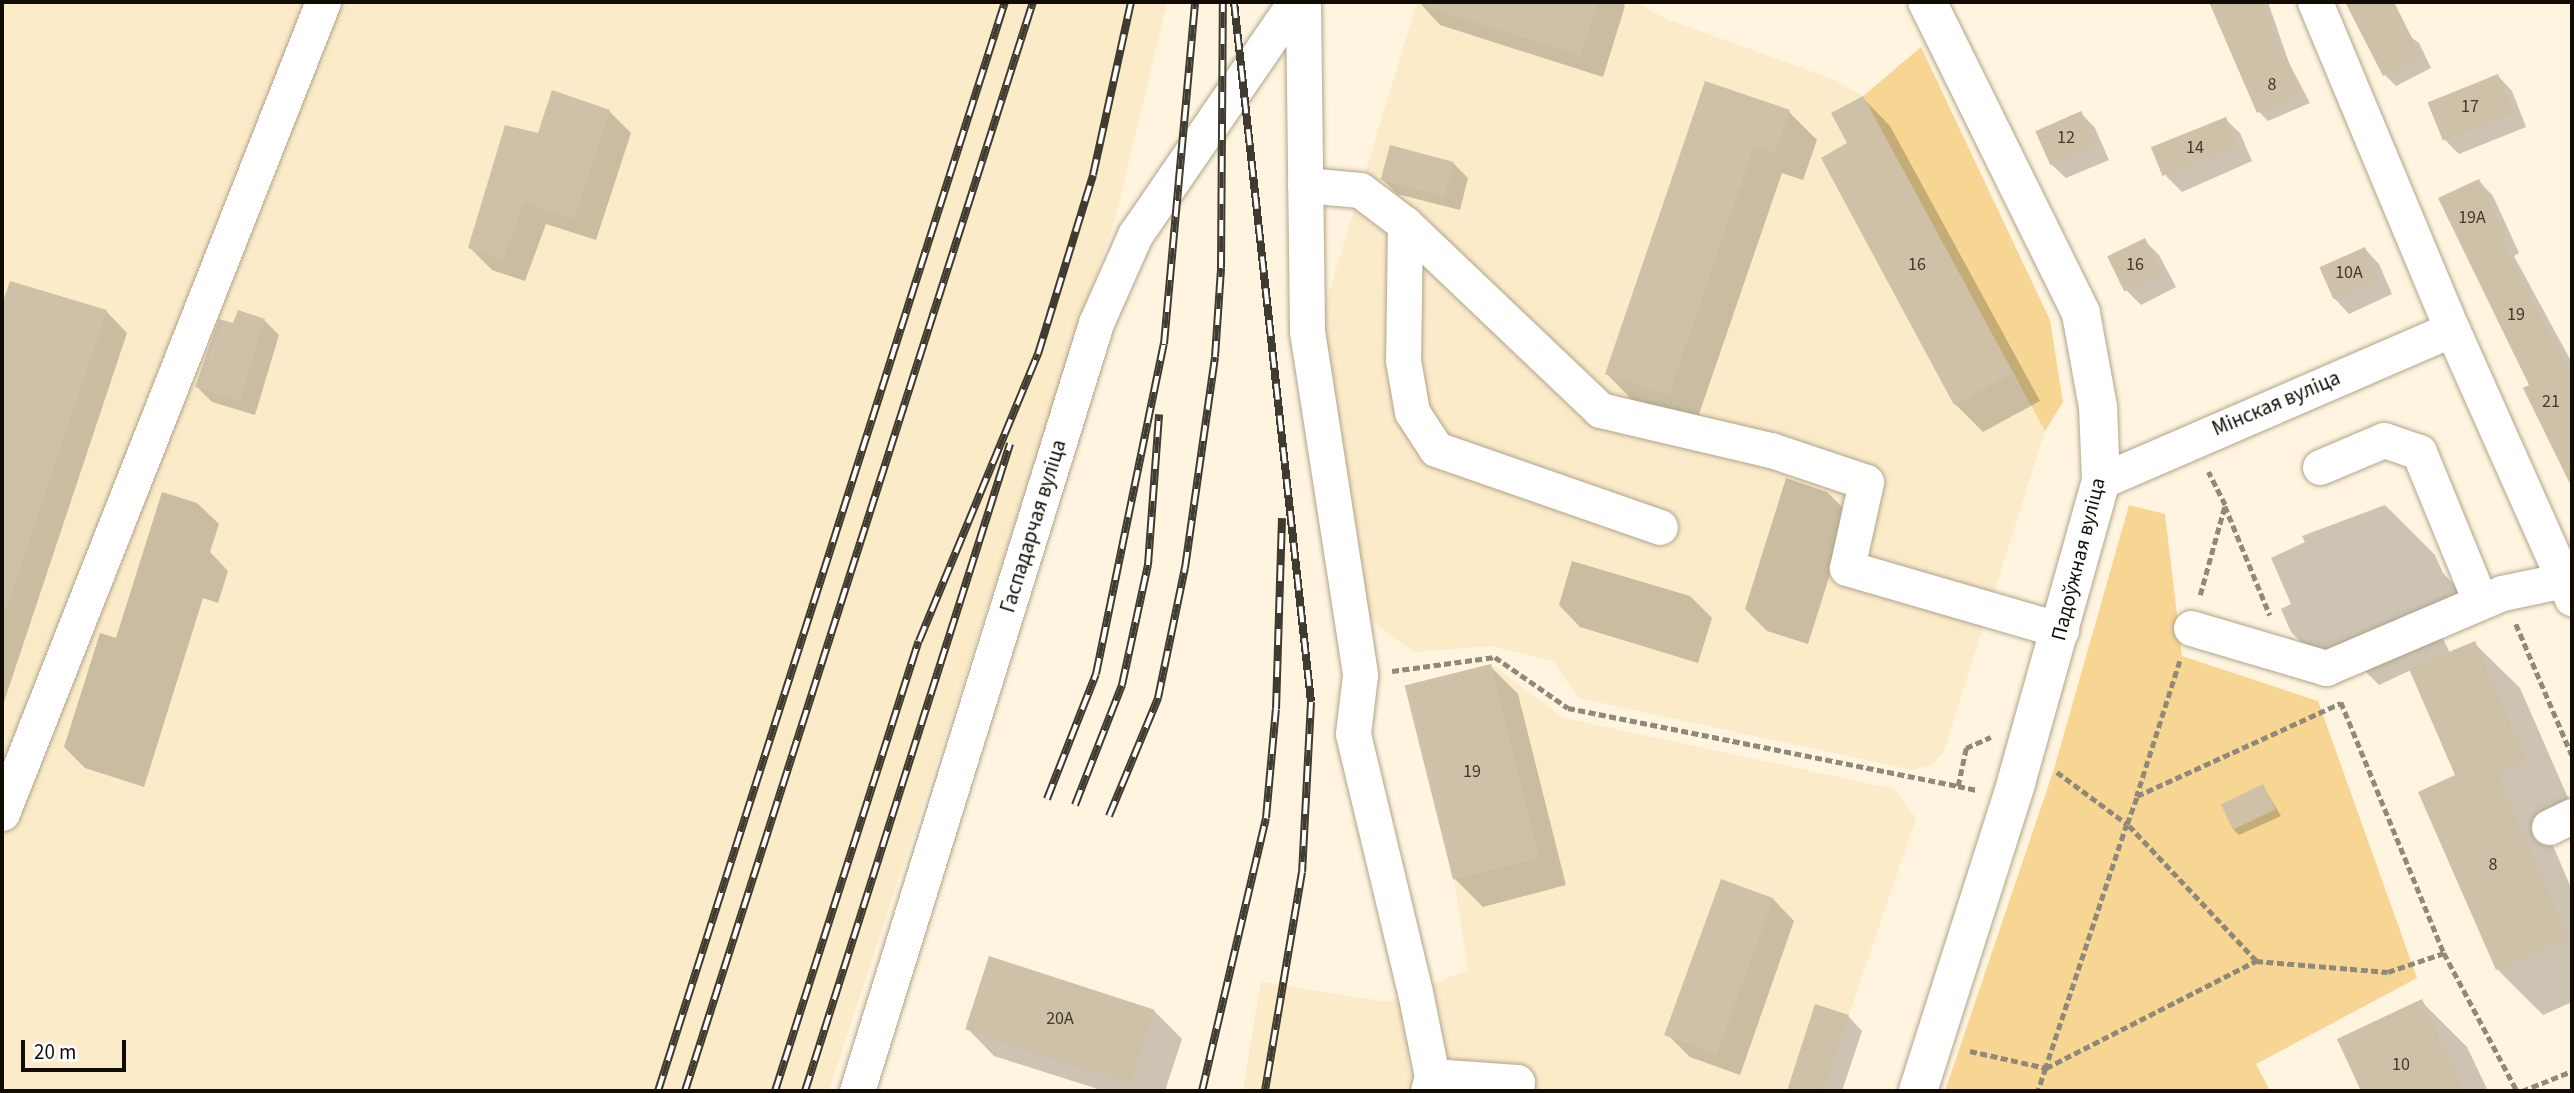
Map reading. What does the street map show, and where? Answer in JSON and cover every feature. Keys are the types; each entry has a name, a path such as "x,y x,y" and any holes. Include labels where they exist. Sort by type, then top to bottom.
{"main road":[{"name":"Падоўжная вуліца","path":"1918,1091 2061,630 2101,481 2098,407 2081,313 1927,2"}],"street":[{"path":"2,813 323,2"},
{"name":"Гаспадарчая вуліца","path":"857,1091 1096,323 1135,235 1295,2"},
{"path":"1303,2 1307,331 1360,675 1353,734 1430,1084 1517,1082 1516,1091"},
{"path":"2190,628 2326,668 2480,601 2568,589 2452,328 2315,2"},
{"path":"1305,185 1360,190 1405,224 1600,410 1771,450 1866,482 1847,568 2061,630"},
{"path":"1405,224 1403,360 1412,412 1436,449 1660,527"},
{"name":"Мінская вуліца","path":"2101,481 2452,328"},
{"path":"2320,467 2384,440 2419,452 2480,601"}],"path":[{"path":"2225,505 2274,624"},
{"path":"1360,675 1495,657 1568,708 1978,790"},
{"path":"2326,668 2444,953 2519,1091 2572,1071"},
{"path":"1958,786 1966,748 1989,737 1998,738"},
{"path":"2054,769 2127,824 2256,961"},
{"path":"2038,1091 2137,796"},
{"path":"1965,1050 2046,1068 2256,961 2388,972 2444,953"}],"shaded area":[{"path":"2,2 1167,2 1117,212 829,1091 2,1091"},
{"path":"1417,2 1636,2 1664,18 1835,80 1863,96 2045,431 1944,751 1932,765 1912,770 1579,698 1553,661 1492,646 1414,652 1355,608 1316,335"},
{"path":"1921,47 2050,320 2063,402 2045,431 1863,96"},
{"path":"2129,505 2165,514 2182,656 2318,701 2417,978 2256,1064 2270,1091 1945,1091 2054,769"},
{"path":"1491,664 1564,718 1894,789 1916,818 1823,1091 1243,1091 1261,982 1387,1002 1468,970 1454,880 1405,686"}],"building":[{"path":"1430,2 1598,2 1581,56 1429,8"},
{"path":"2209,2 2263,2 2283,59 2287,58 2302,94 2257,113"},
{"path":"2345,2 2394,2 2421,56 2383,76"},
{"path":"2498,74 2513,112 2443,140 2428,102"},
{"path":"1705,81 1790,110 1775,153 1754,146 1669,396 1605,374"},
{"path":"552,90 610,110 574,220 524,203 503,260 468,248 505,125 538,133"},
{"path":"1863,96 2013,373 1954,405 1821,158 1847,143 1831,113"},
{"path":"2081,111 2096,145 2050,165 2035,131"},
{"path":"2226,117 2238,146 2163,176 2151,147"},
{"path":"1390,145 1454,162 1444,197 1381,180"},
{"path":"2479,179 2506,239 2501,241 2572,377 2572,488 2523,388 2529,385 2438,198"},
{"path":"2145,238 2162,273 2124,291 2107,256"},
{"path":"2365,247 2379,279 2334,299 2319,267"},
{"path":"10,281 107,310 7,608 2,607 2,305"},
{"path":"238,310 265,319 240,401 195,387 219,319 233,323"},
{"path":"2475,641 2527,761 2497,774 2568,938 2496,970 2418,792 2455,775 2409,669"},
{"path":"1491,664 1539,858 1453,880 1405,686"},
{"path":"2263,784 2275,809 2233,830 2221,805"},
{"path":"1721,879 1774,898 1717,1054 1664,1035"},
{"path":"989,956 1154,1010 1131,1083 965,1029"},
{"path":"2422,999 2464,1091 2361,1091 2337,1039"},
{"path":"1815,1004 1849,1015 1823,1091 1787,1091"}],"railway":[{"path":"658,1091 1005,2"},
{"path":"685,1091 1033,2"},
{"path":"775,1091 919,641 1038,354 1093,175 1131,2"},
{"path":"1047,799 1096,674 1164,344 1195,2"},
{"path":"1109,816 1158,698 1185,568 1215,357 1221,268 1223,2"},
{"path":"1234,2 1311,702 1302,872 1265,1091"},
{"path":"1075,805 1122,685 1148,565 1159,414"},
{"path":"805,1091 1010,444"},
{"path":"1202,1091 1266,818 1276,709 1282,518"}]}
